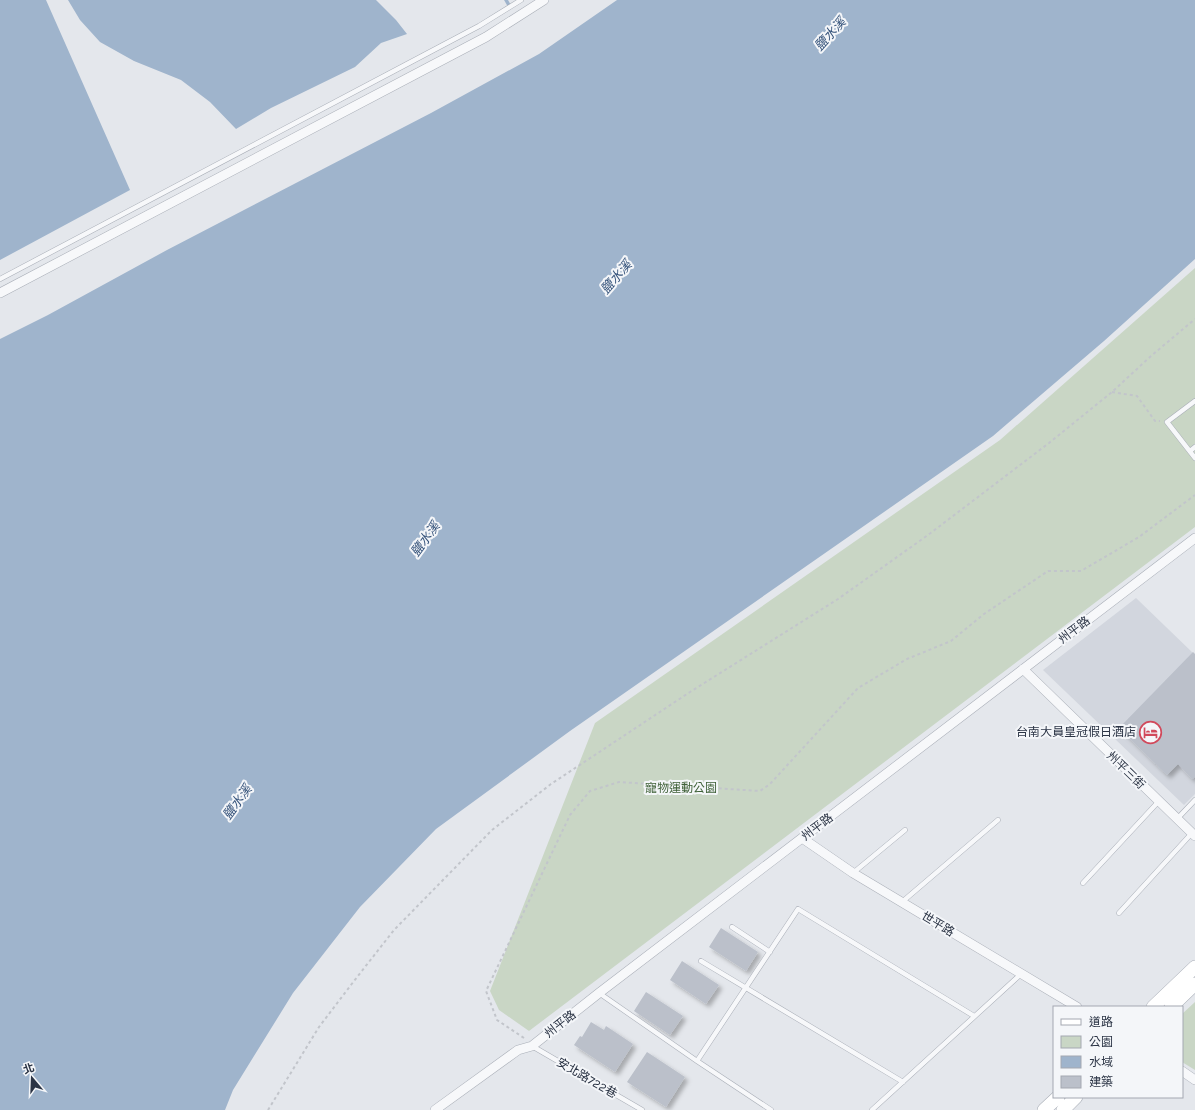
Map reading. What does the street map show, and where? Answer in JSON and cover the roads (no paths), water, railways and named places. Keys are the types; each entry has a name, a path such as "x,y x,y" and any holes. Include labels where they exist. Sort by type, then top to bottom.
{"street":[{"path":"0,293 486,37 544,0"},
{"name":"州平路","path":"435,1110 518,1050 532,1046 599,993 1195,538"},
{"name":"州平三街","path":"1023,670 1194,834"},
{"name":"世平路","path":"802,838 853,873 1075,1006"},
{"path":"1154,1006 1195,967"},
{"path":"1172,1006 1195,984"},
{"path":"1183,1072 1195,1080"},
{"path":"1044,1110 1057,1098"},
{"path":"1063,1110 1075,1098"}],"lane":[{"path":"0,279 479,26 521,0"},
{"path":"1195,401 1167,422 1195,458"},
{"path":"1190,451 1195,448"},
{"path":"1177,819 1195,800"},
{"path":"1083,883 1159,801"},
{"path":"901,902 998,820"},
{"path":"853,873 905,830"},
{"path":"1119,913 1194,834"},
{"path":"697,1061 798,909 974,1016"},
{"path":"732,927 770,952"},
{"path":"701,960 903,1082"},
{"path":"872,1110 1021,974"},
{"path":"599,993 771,1110"},
{"name":"安北路722巷","path":"532,1046 642,1110"}],"water":[{"path":"0,0 46,0 130,190 0,260"},
{"path":"68,0 376,0 396,20 407,34 381,43 355,67 271,108 236,129 210,102 181,80 134,61 100,42 80,20"},
{"name":"鹽水溪","path":"617,0 1195,0 1195,259 1104,341 993,436 570,731 436,829 360,907 293,993 233,1090 225,1110 0,1110 0,339 48,315 167,250 431,113 539,54"}],"waterway":[{"path":"506,0 510,7"}],"place":[{"name":"台南大員皇冠假日酒店","path":"1151,732"}],"park label":[{"name":"寵物運動公園","path":"681,788"}]}
